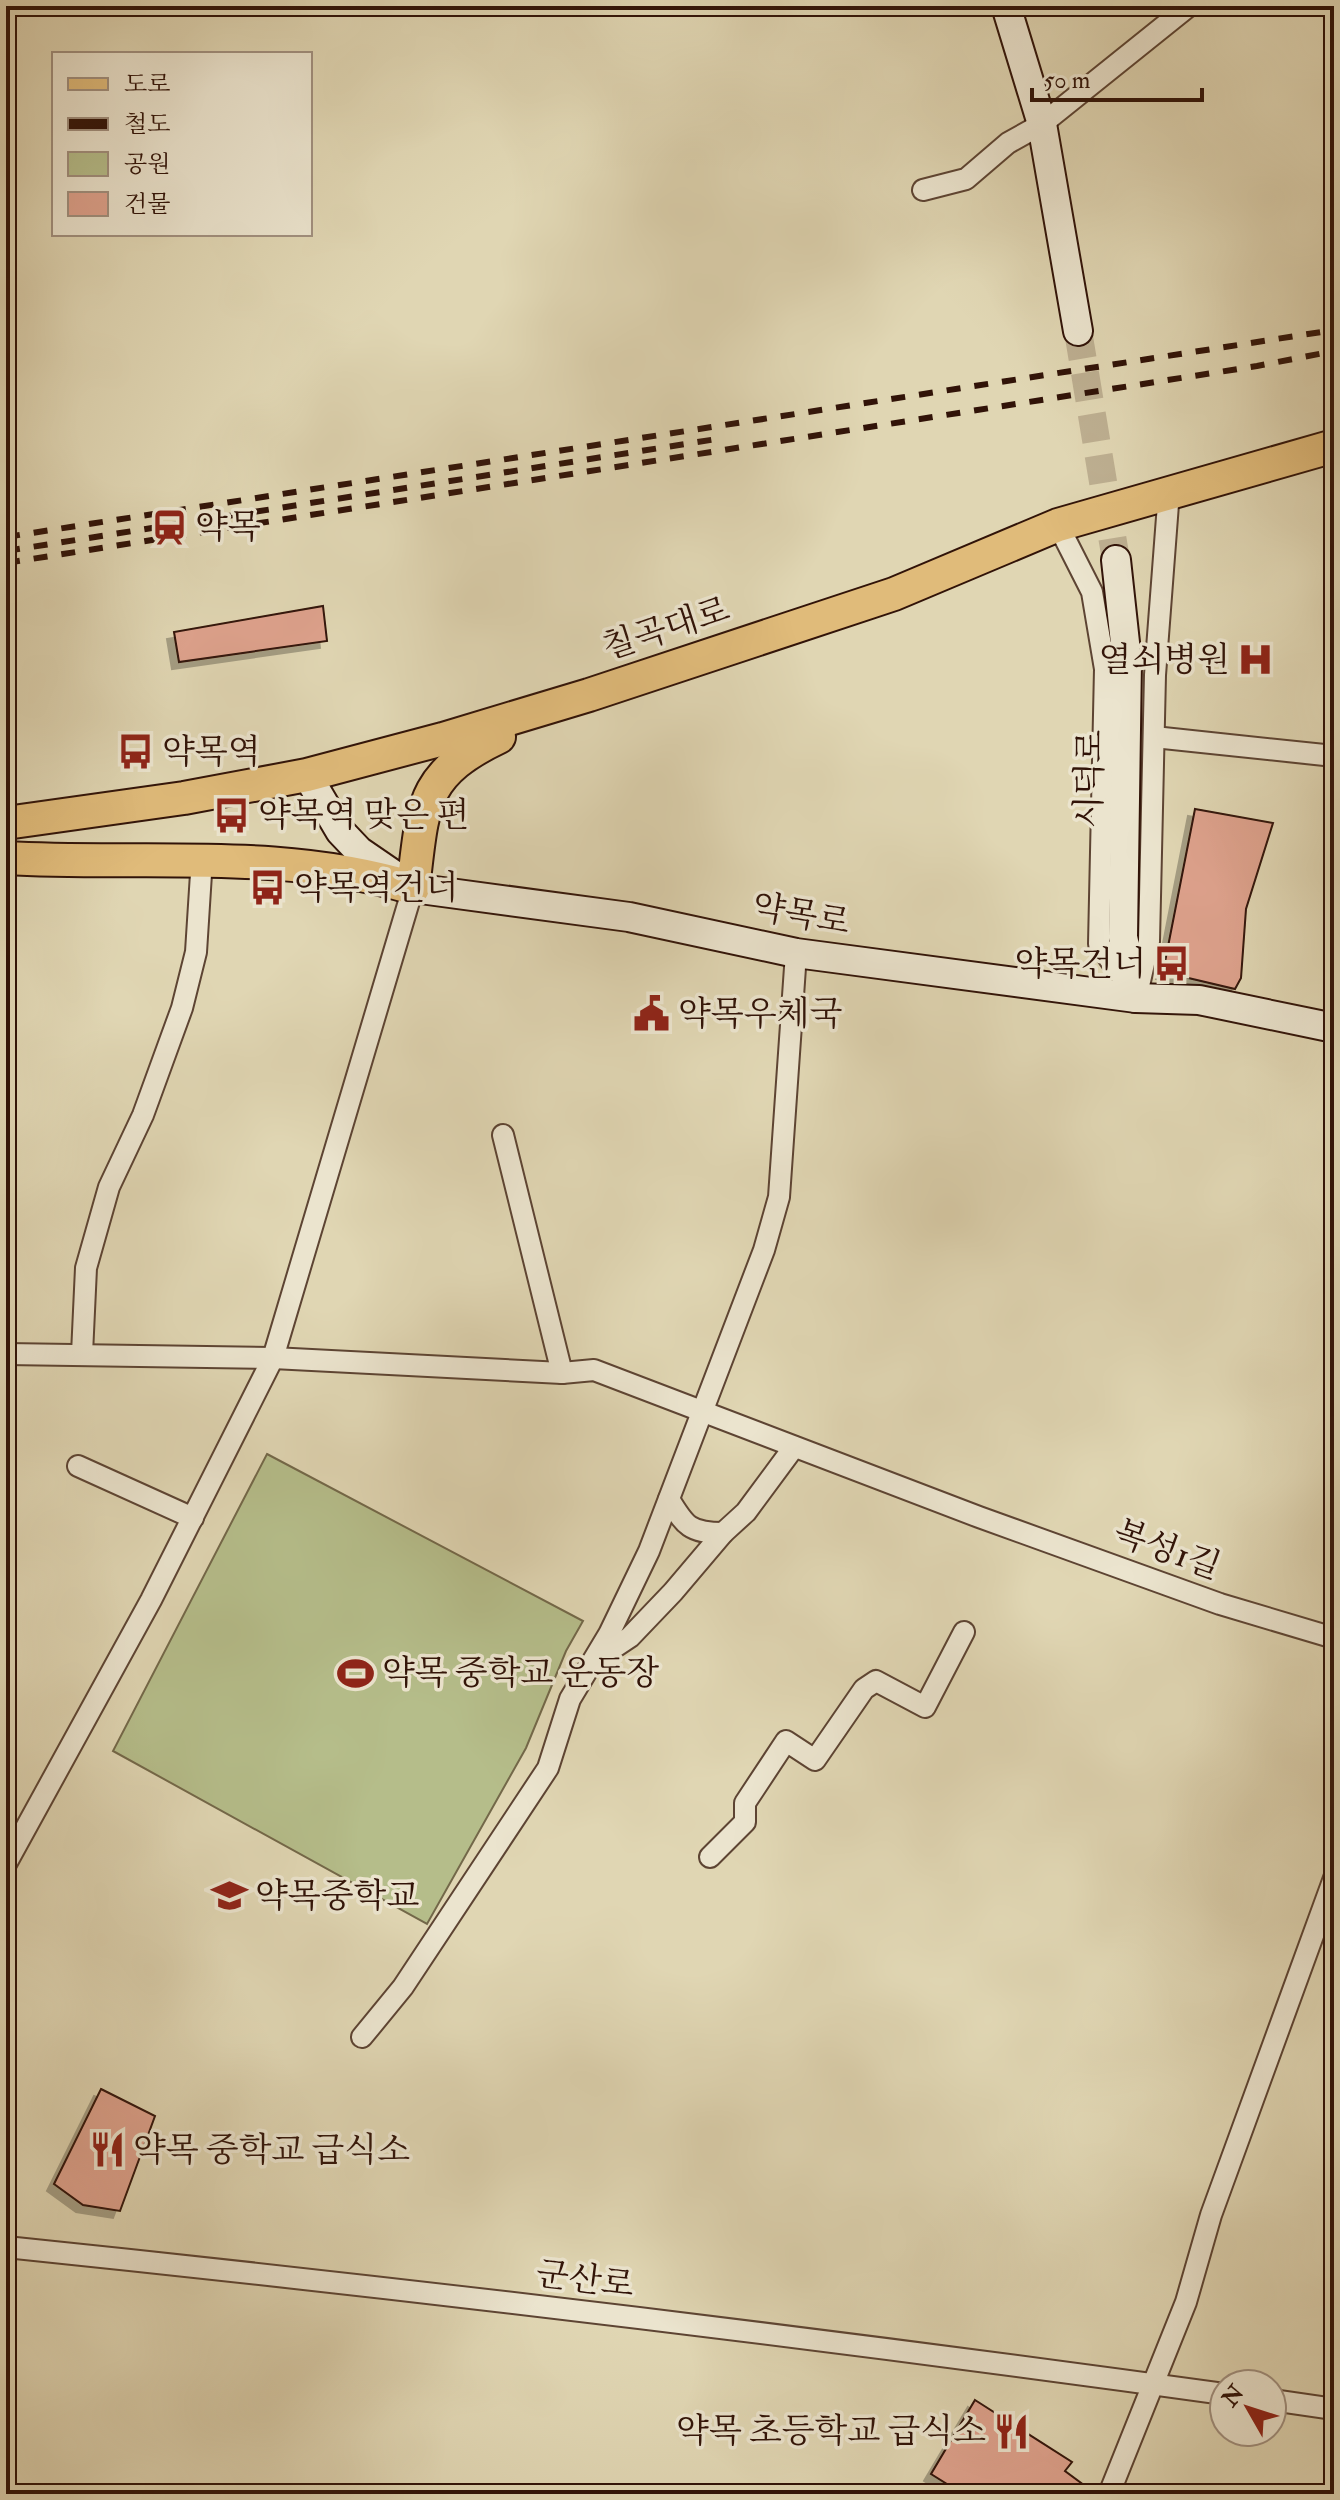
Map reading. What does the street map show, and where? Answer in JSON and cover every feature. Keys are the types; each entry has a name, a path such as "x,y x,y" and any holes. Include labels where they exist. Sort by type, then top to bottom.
{"main road":[{"name":"칠곡대로","path":"6,823 184,798 307,775 589,695 894,594 1058,525 1334,446"},
{"path":"6,858 76,862 202,858 368,874 413,888 422,822 432,788 449,766 481,746 589,695"}],"street":[{"path":"1006,6 1042,124 1078,331"},
{"path":"923,190 966,179 1008,143 1042,124 1189,6"},
{"path":"1136,998 1149,941 1154,737 1169,491"},
{"path":"1058,525 1092,592 1105,669 1099,944 1136,998"},
{"name":"시덕로","path":"1116,560 1127,661 1123,937 1136,998"},
{"path":"1154,737 1334,756"},
{"name":"약목로","path":"307,775 340,831 359,851 413,888 629,917 796,953 1136,998 1199,1000 1334,1028"},
{"path":"82,1354 86,1268 109,1187 143,1115 182,1008 196,952 202,858"},
{"path":"6,1864 113,1673 273,1358 413,888"},
{"path":"362,2037 403,1987 548,1768 570,1699 633,1586 669,1499 764,1250 779,1197 796,953"},
{"path":"503,1135 562,1373"},
{"name":"복성1길","path":"6,1354 273,1358 413,1368 562,1373 594,1370 979,1517 1220,1604 1334,1638"},
{"path":"590,1664 630,1637 723,1533 746,1512 794,1447"},
{"path":"78,1466 193,1518"},
{"path":"669,1499 683,1523 702,1533 723,1533"},
{"path":"710,1857 745,1822 745,1803 786,1741 815,1760 864,1689 876,1681 925,1707 964,1632"},
{"path":"1109,2494 1186,2302 1211,2215 1334,1878"},
{"name":"군산로","path":"6,2247 327,2281 1208,2392"},
{"path":"1288,2402 1334,2409"}],"green space":[{"name":"약목 중학교 운동장","path":"267,1454 583,1621 566,1651 526,1748 427,1924 113,1751"}],"building":[{"path":"323,606 327,641 179,662 174,632"},
{"path":"1195,809 1273,823 1246,909 1241,978 1235,989 1163,972"},
{"name":"약목 중학교 급식소","path":"101,2089 155,2116 120,2211 83,2205 54,2184"},
{"path":"975,2400 1072,2462 1065,2471 1096,2494 963,2494 931,2474"}],"tunnel":[{"path":"1078,331 1116,560"}],"railway":[{"path":"6,537 1334,330"},
{"path":"6,563 1257,366 1334,351"},
{"path":"6,551 717,439"}],"place":[{"name":"약목","path":"169,527"},
{"name":"열쇠병원","path":"1256,660"},
{"name":"약목역","path":"136,752"},
{"name":"약목역 맞은 편","path":"232,815"},
{"name":"약목역건너","path":"268,888"},
{"name":"약목건너","path":"1172,964"},
{"name":"약목우체국","path":"652,1014"},
{"name":"약목 중학교 운동장","path":"356,1673"},
{"name":"약목중학교","path":"229,1896"},
{"name":"약목 중학교 급식소","path":"107,2150"},
{"name":"약목 초등학교 급식소","path":"1012,2431"}]}
